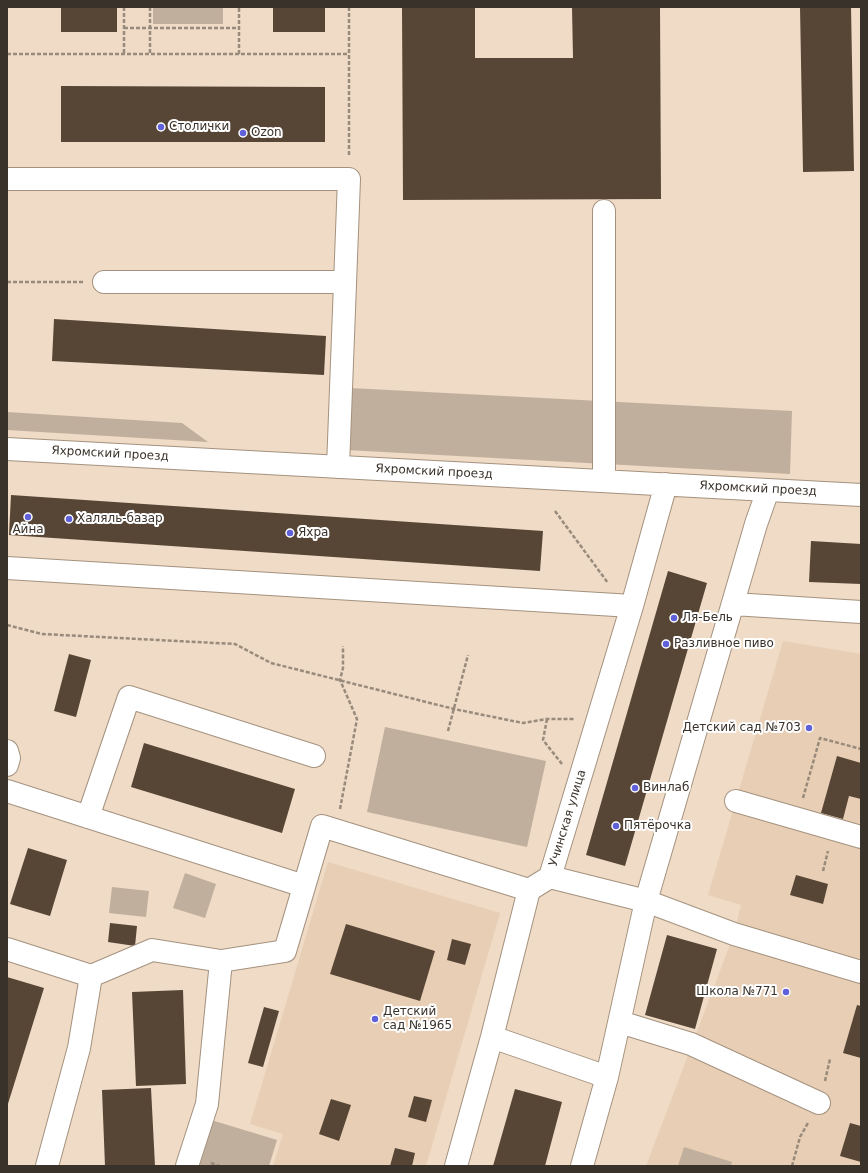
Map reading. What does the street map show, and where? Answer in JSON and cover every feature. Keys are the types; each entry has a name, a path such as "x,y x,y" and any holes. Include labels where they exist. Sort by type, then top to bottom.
{"street":[{"path":"7,179 349,179 338,467"},
{"path":"604,212 604,481"},
{"path":"104,282 345,282"},
{"name":"Яхромский проезд","path":"7,449 861,495"},
{"name":"Учинская улица","path":"529,890 550,877 601,709 628,606 666,484"},
{"path":"582,1166 607,1077 646,901 768,490"},
{"path":"7,568 628,606"},
{"path":"733,604 861,612"},
{"path":"88,817 129,697 314,756"},
{"path":"7,751 9,758 7,765"},
{"path":"7,791 304,886"},
{"path":"736,801 861,837"},
{"path":"7,949 91,976 152,950 222,961 285,951 322,826 529,890 492,1037 456,1166"},
{"path":"550,877 646,901 734,934 861,972"},
{"path":"187,1166 206,1104 222,961"},
{"path":"47,1166 79,1048 91,976"},
{"path":"620,1022 692,1044 819,1103"},
{"path":"492,1037 607,1077"}],"path":[{"path":"124,7 124,54"},
{"path":"150,7 150,54"},
{"path":"239,7 239,54"},
{"path":"349,7 349,179"},
{"path":"124,28 239,28"},
{"path":"7,54 349,54"},
{"path":"7,282 104,282"},
{"path":"555,511 628,606"},
{"path":"7,625 42,634 235,644 271,663 454,709 524,723 547,719 572,720 601,709"},
{"path":"336,831 357,719 340,680 343,668 343,646"},
{"path":"448,731 468,655"},
{"path":"797,819 820,738 861,749"}],"shaded area":[{"path":"153,7 223,7 223,24 153,24"},
{"path":"331,387 792,411 790,474 328,449"},
{"path":"7,412 182,423 208,442 7,430"},
{"path":"783,641 861,654 861,1166 646,1166 734,934 741,905 708,895"},
{"path":"385,727 546,761 527,847 367,812"},
{"name":"Детский сад №1965","path":"328,862 500,913 426,1166 273,1166 283,1134 250,1124"},
{"path":"185,873 216,884 205,918 173,908"},
{"path":"112,887 149,891 146,917 109,913"},
{"path":"208,1119 277,1140 269,1166 194,1166"},
{"path":"684,1147 732,1162 731,1166 678,1166"}],"building":[{"path":"61,7 117,7 117,32 61,32"},
{"path":"273,7 325,7 325,32 273,32"},
{"path":"402,7 475,7 475,58 573,58 572,7 660,7 661,199 403,200"},
{"path":"800,7 851,7 854,171 803,172"},
{"path":"61,86 325,87 325,142 61,142"},
{"path":"54,319 326,336 324,375 52,361"},
{"path":"11,495 543,531 540,571 9,535"},
{"path":"811,541 861,544 861,584 809,582"},
{"path":"668,571 707,583 625,866 586,855"},
{"path":"69,654 91,660 76,717 54,711"},
{"path":"144,743 295,789 282,833 131,787"},
{"path":"837,756 861,763 861,799 849,796 843,819 821,813"},
{"path":"28,848 67,860 50,916 10,904"},
{"path":"796,875 828,884 823,904 790,895"},
{"path":"110,923 137,926 135,946 108,942"},
{"path":"346,924 435,951 420,1001 330,974"},
{"path":"667,935 717,949 695,1029 645,1015"},
{"path":"452,939 471,944 465,965 447,960"},
{"path":"7,977 44,988 7,1107"},
{"path":"183,990 186,1084 136,1086 132,992"},
{"path":"857,1005 861,1006 861,1058 843,1053"},
{"path":"264,1007 279,1011 263,1067 248,1063"},
{"path":"151,1088 155,1166 105,1166 102,1090"},
{"path":"515,1089 562,1102 545,1166 493,1166"},
{"path":"414,1096 432,1100 426,1122 408,1117"},
{"path":"331,1099 351,1105 339,1141 319,1134"},
{"path":"850,1123 861,1126 861,1162 840,1156"},
{"path":"395,1148 415,1153 412,1166 390,1166"}],"place":[{"name":"Столички","path":"161,127"},
{"name":"Ozon","path":"243,133"},
{"name":"Айна","path":"28,517"},
{"name":"Халяль-базар","path":"69,519"},
{"name":"Яхра","path":"290,533"},
{"name":"Ля-Бель","path":"674,618"},
{"name":"Разливное пиво","path":"666,644"},
{"name":"Детский сад №703","path":"809,728"},
{"name":"Винлаб","path":"635,788"},
{"name":"Пятёрочка","path":"616,826"},
{"name":"Школа №771","path":"786,992"},
{"name":"Детский сад №1965","path":"375,1019"}]}
